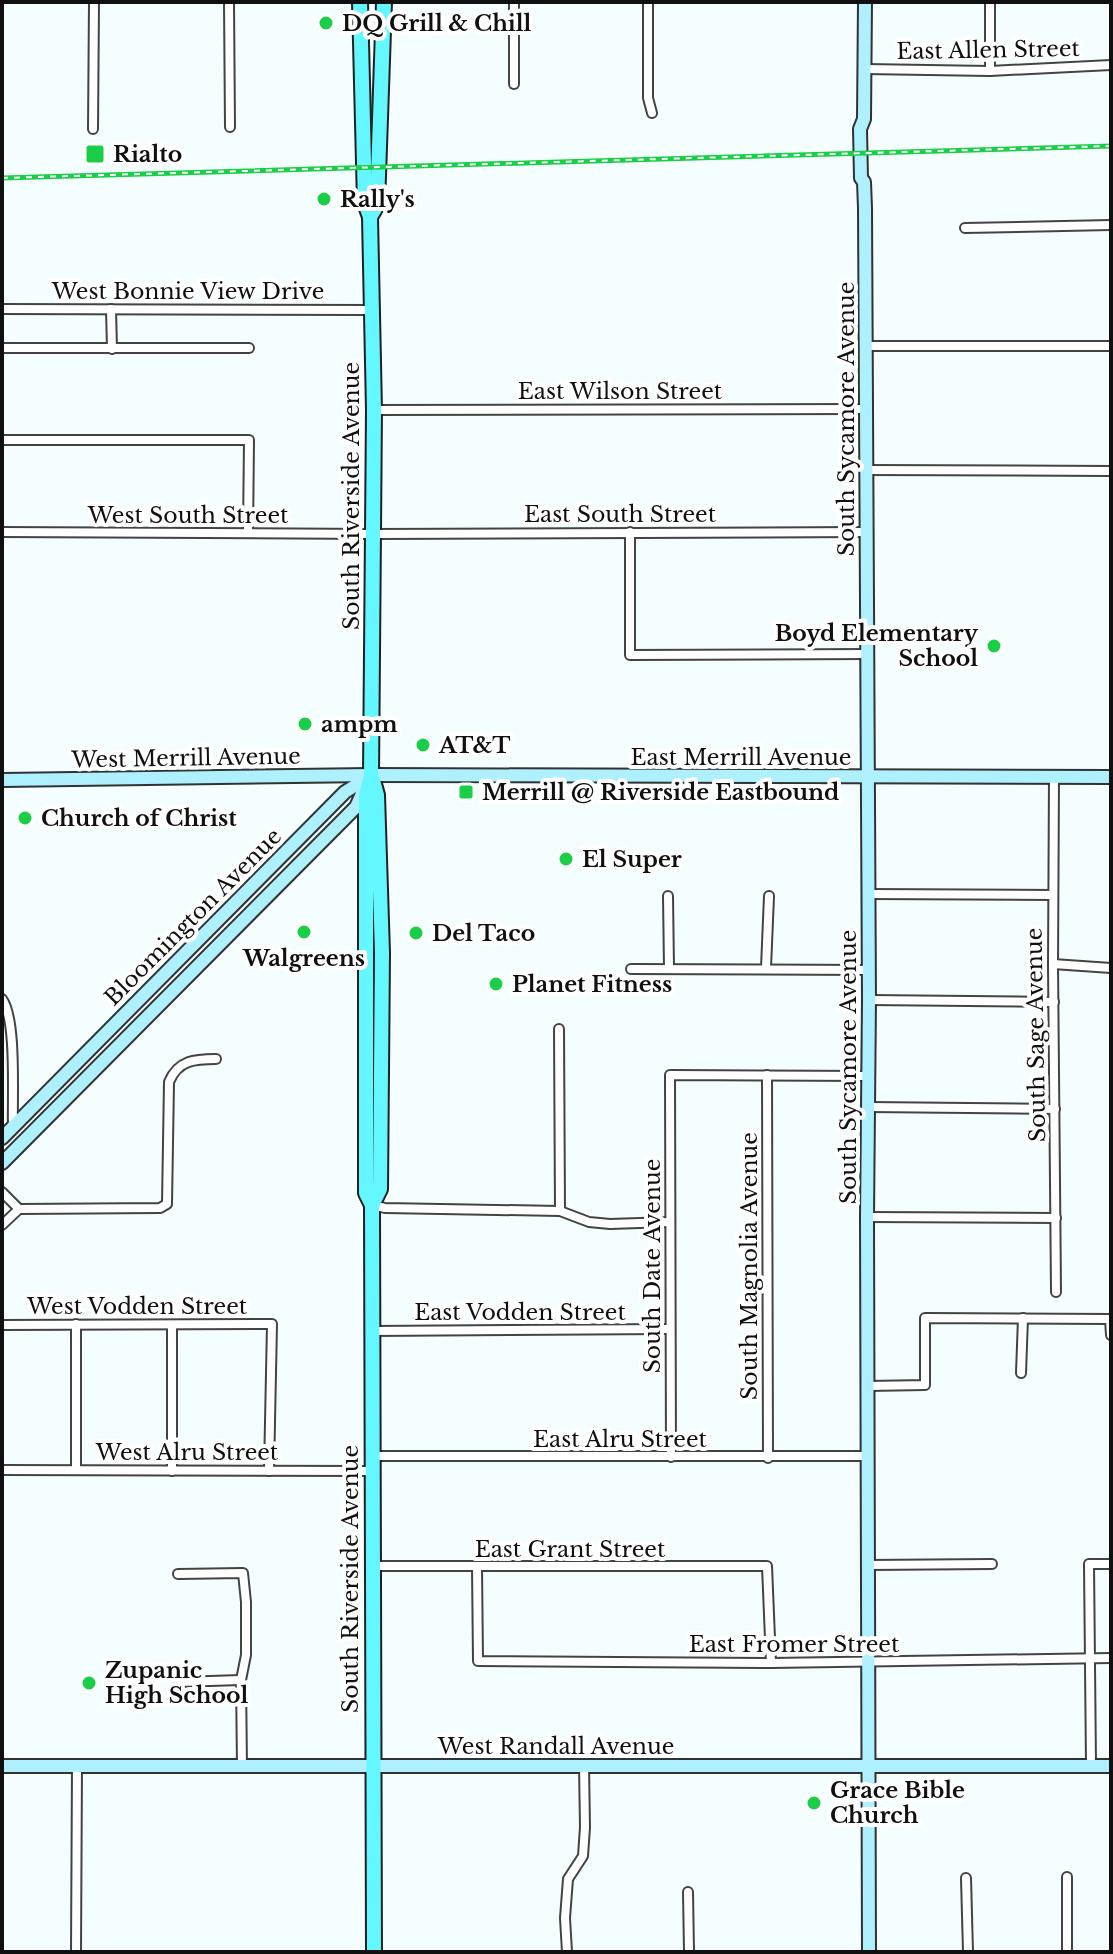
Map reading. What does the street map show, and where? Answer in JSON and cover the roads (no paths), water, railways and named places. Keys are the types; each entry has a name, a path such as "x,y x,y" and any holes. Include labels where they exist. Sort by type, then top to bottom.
{"main road":[{"name":"South Riverside Avenue","path":"360,2 365,203 370,217 374,410 371,775 366,795 366,1193 372,1205"},
{"name":"South Riverside Avenue","path":"370,217 377,205 384,2"},
{"name":"South Riverside Avenue","path":"371,775 377,795 382,953 380,1189 372,1205 374,1952"}],"street":[{"path":"93,129 94,2"},
{"path":"229,2 230,127"},
{"path":"514,2 514,84"},
{"path":"648,2 648,98 652,113"},
{"name":"South Sycamore Avenue","path":"865,2 864,119 860,129 861,178 864,182 869,894 869,1952"},
{"path":"990,2 990,71"},
{"name":"East Allen Street","path":"865,69 990,71 1111,65"},
{"path":"965,228 1111,225"},
{"name":"West Bonnie View Drive","path":"2,309 373,310"},
{"path":"111,309 112,349"},
{"path":"865,346 1111,346"},
{"path":"2,348 249,348"},
{"name":"East Wilson Street","path":"374,410 865,409"},
{"path":"2,440 249,440 248,533"},
{"path":"865,470 1111,471"},
{"name":"West South Street","path":"2,532 374,534"},
{"path":"630,532 630,655 867,654"},
{"name":"East South Street","path":"374,534 866,532"},
{"name":"East Merrill Avenue","path":"371,775 1111,777"},
{"name":"West Merrill Avenue","path":"2,780 371,775"},
{"name":"Bloomington Avenue","path":"2,1163 356,807 371,775"},
{"name":"Bloomington Avenue","path":"2,1138 345,792 371,775"},
{"name":"South Sage Avenue","path":"1054,777 1056,1292"},
{"path":"335,828 356,822 366,826"},
{"path":"869,894 1053,895"},
{"path":"668,896 669,968"},
{"path":"766,968 769,896"},
{"path":"1053,964 1111,968"},
{"path":"631,969 869,970"},
{"path":"2,999 8,1006 6,1029 13,1128"},
{"path":"869,1000 1054,1002"},
{"path":"559,1029 560,1211"},
{"path":"2,1225 19,1209 103,1210 160,1208 167,1204 169,1082 190,1059 216,1059"},
{"name":"South Date Avenue","path":"671,1457 670,1075 767,1075"},
{"path":"767,1075 868,1076"},
{"name":"South Magnolia Avenue","path":"767,1075 768,1458"},
{"path":"868,1107 1055,1109"},
{"path":"2,1192 19,1209"},
{"path":"372,1205 385,1208 560,1211 589,1222 610,1224 670,1222"},
{"path":"867,1217 1056,1218"},
{"path":"868,1386 925,1385 925,1318 1110,1319 1111,1335"},
{"path":"1021,1373 1023,1318"},
{"path":"76,1324 76,1469"},
{"name":"West Vodden Street","path":"2,1325 272,1324 269,1471"},
{"path":"172,1325 172,1471"},
{"name":"East Vodden Street","path":"371,1331 669,1329"},
{"name":"East Alru Street","path":"372,1464 868,1456"},
{"name":"West Alru Street","path":"2,1470 269,1471 372,1464"},
{"path":"868,1565 992,1564"},
{"path":"1091,1765 1089,1564 1111,1564"},
{"name":"East Grant Street","path":"373,1566 767,1566 771,1663"},
{"name":"East Fromer Street","path":"477,1567 478,1661 771,1663 1111,1658"},
{"path":"178,1574 243,1573 246,1655 241,1680 242,1767"},
{"path":"179,1682 241,1680"},
{"path":"567,1952 565,1918 568,1879 583,1856 584,1765"},
{"name":"West Randall Avenue","path":"2,1766 1111,1766"},
{"path":"76,1952 77,1767"},
{"path":"1067,1877 1067,1952"},
{"path":"966,1878 968,1952"},
{"path":"688,1892 689,1952"}],"railway":[{"path":"2,178 1111,146"}],"place":[{"name":"DQ Grill & Chill","path":"326,23"},
{"name":"Rialto","path":"95,154"},
{"name":"Rally's","path":"324,199"},
{"name":"Boyd Elementary School","path":"994,646"},
{"name":"ampm","path":"305,724"},
{"name":"AT&T","path":"423,745"},
{"name":"Merrill @ Riverside Eastbound","path":"466,792"},
{"name":"Church of Christ","path":"25,818"},
{"name":"El Super","path":"566,859"},
{"name":"Walgreens","path":"304,932"},
{"name":"Del Taco","path":"416,933"},
{"name":"Planet Fitness","path":"496,984"},
{"name":"Zupanic High School","path":"89,1683"},
{"name":"Grace Bible Church","path":"814,1803"}]}
